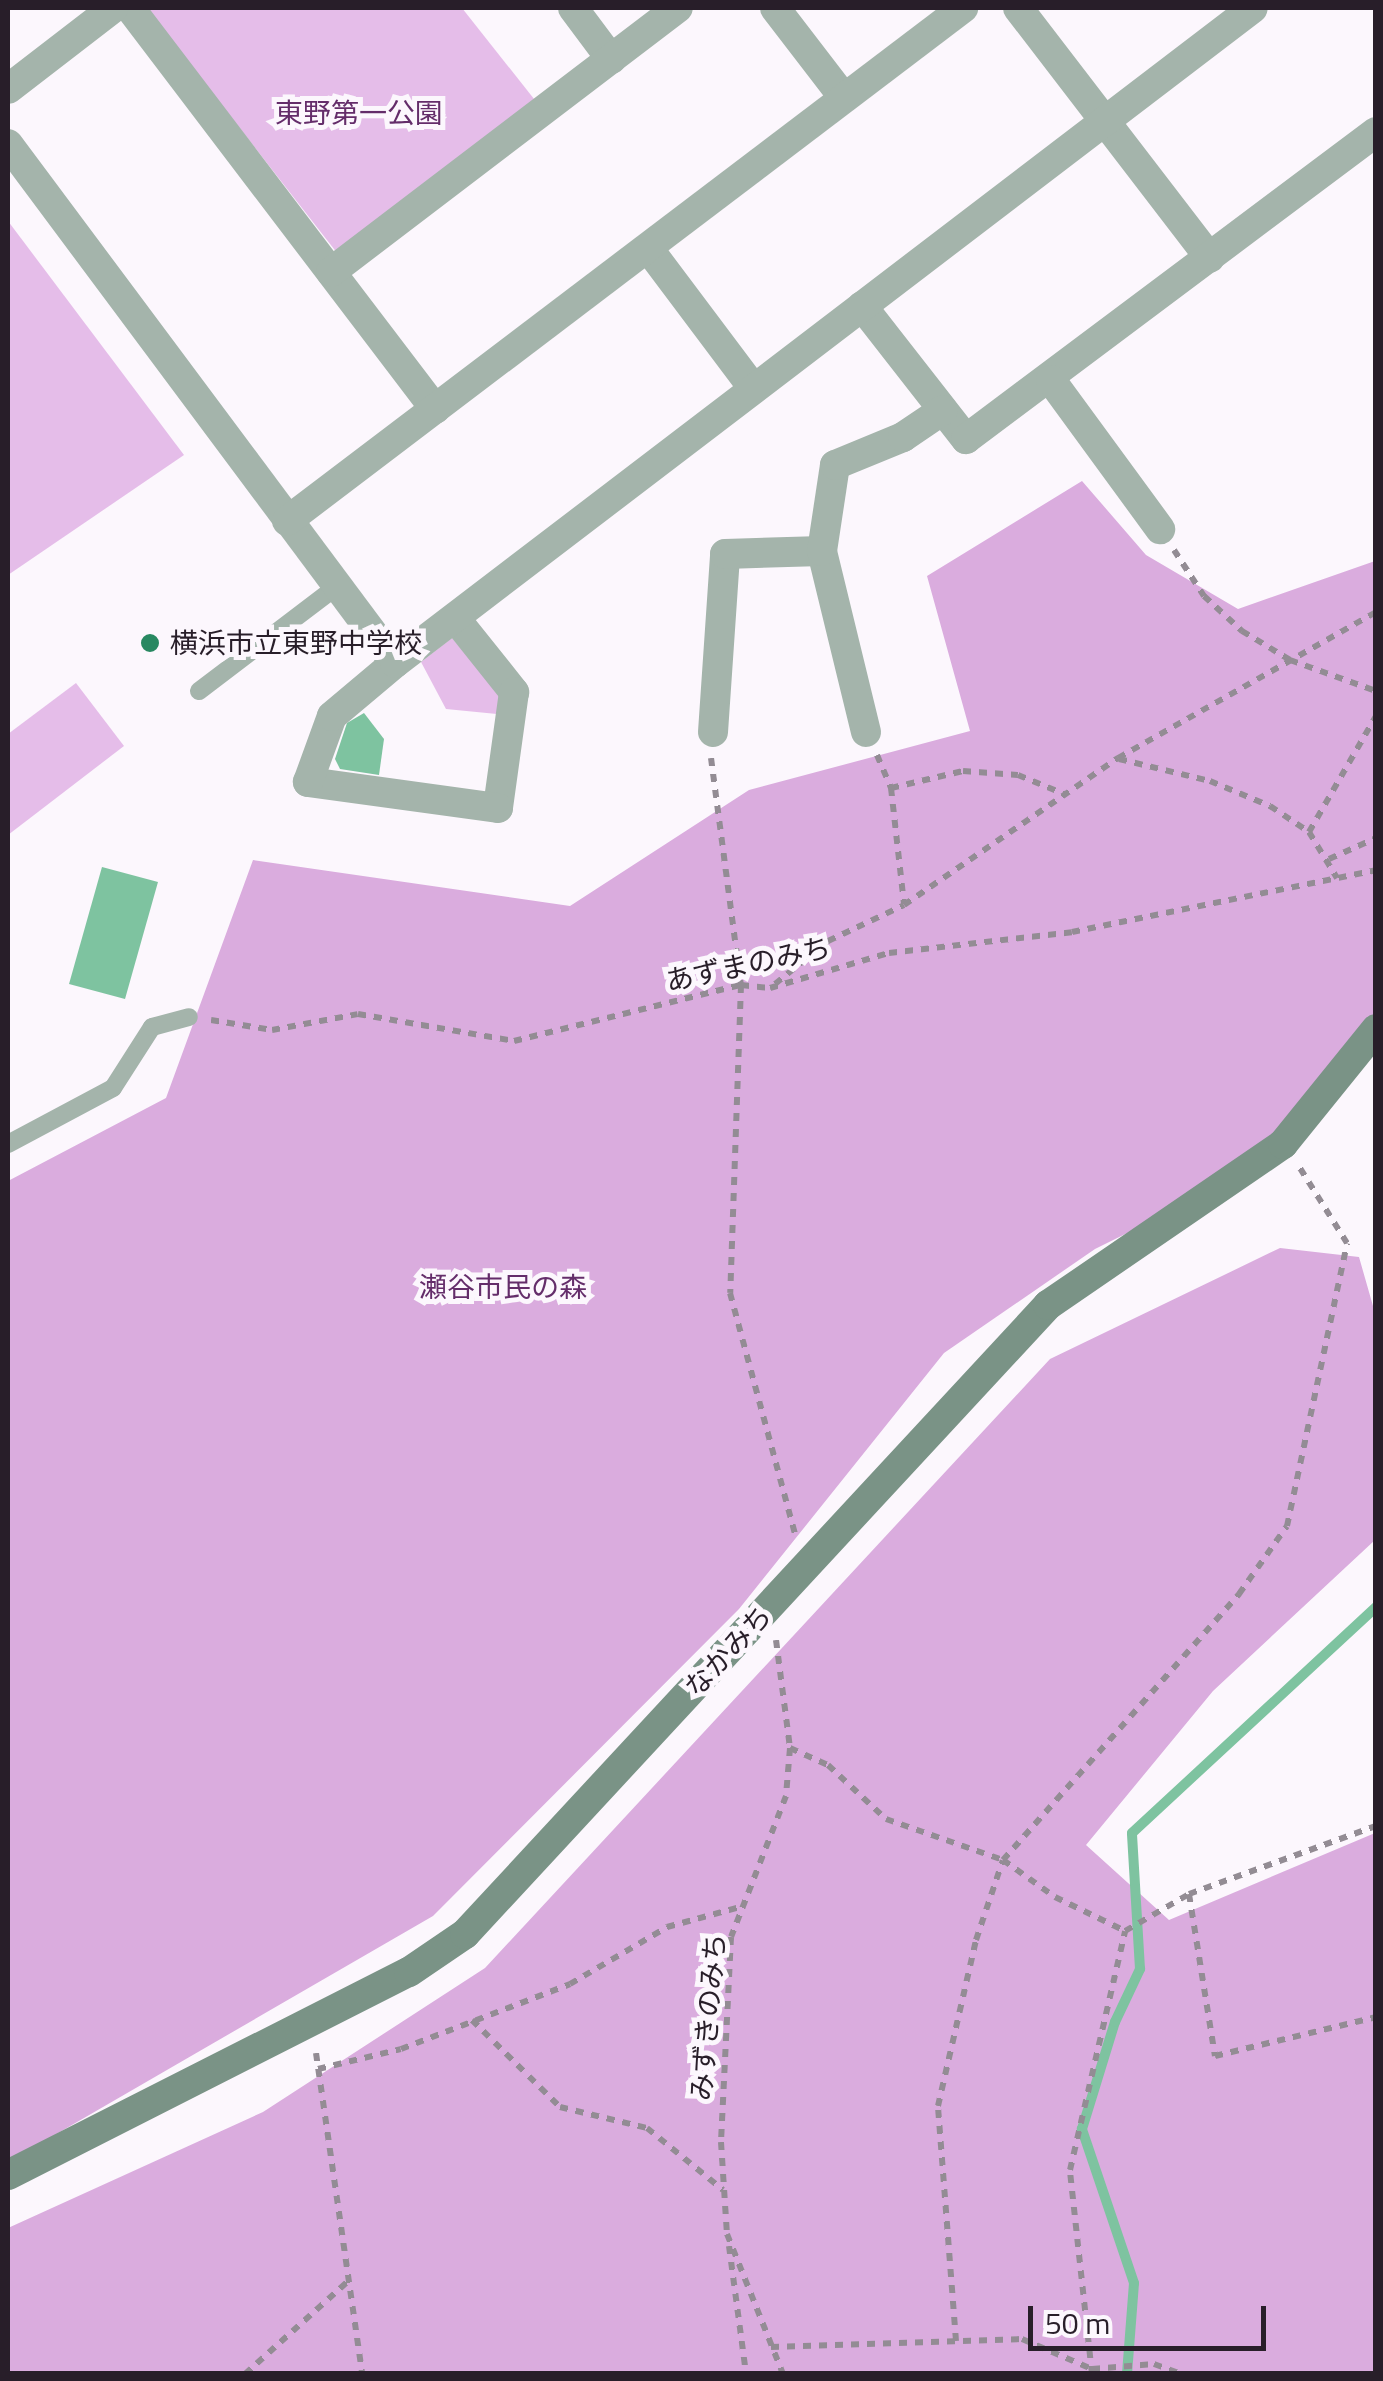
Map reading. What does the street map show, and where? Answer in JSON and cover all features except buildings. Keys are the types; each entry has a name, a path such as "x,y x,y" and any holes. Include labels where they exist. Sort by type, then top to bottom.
{"street":[{"path":"8,88 113,8"},
{"path":"130,8 435,409"},
{"path":"573,8 611,59"},
{"path":"331,272 678,8"},
{"path":"775,8 844,98"},
{"path":"287,522 963,8"},
{"path":"1018,8 1210,258"},
{"path":"454,618 514,692 498,808 308,782 332,716 394,663 1253,8"},
{"path":"862,306 966,439 1051,380 1376,132"},
{"path":"8,144 394,663"},
{"path":"648,248 754,389"},
{"path":"1051,380 1160,529"},
{"path":"866,732 822,551 835,466 903,437 943,410"},
{"path":"713,732 725,554 822,551"},
{"name":"なかみち","path":"8,2175 312,2021 465,1934 1048,1305 1283,1144 1376,1029"}],"lane":[{"path":"200,691 336,587"},
{"path":"8,1144 113,1088 152,1027 189,1017"}],"path":[{"path":"1160,529 1204,596 1242,631 1290,660 1376,691"},
{"path":"770,988 828,941 904,905 1118,758 1376,612"},
{"path":"1308,832 1376,716"},
{"path":"713,732 710,776 741,985 730,1293 804,1568"},
{"path":"866,732 891,788 904,905"},
{"path":"1118,758 1210,781 1270,806 1308,832 1337,878"},
{"path":"891,788 964,771 1018,775 1065,794"},
{"path":"1329,860 1376,838"},
{"name":"あずまのみち","path":"189,1017 272,1030 358,1014 514,1042 741,985 770,988 889,953 1072,932 1376,870"},
{"path":"956,2341 938,2106 976,1940 1003,1860 1227,1608 1287,1526 1347,1244 1283,1144"},
{"name":"みずきのみち","path":"772,1604 790,1748 786,1796 731,1937 720,2142 727,2234 783,2374"},
{"path":"790,1748 828,1765 886,1819 1003,1860 1055,1897 1126,1932"},
{"path":"1092,2371 1070,2170 1113,1964 1126,1932 1189,1894 1376,1826"},
{"path":"1189,1894 1215,2056 1376,2017"},
{"path":"318,2069 401,2050 570,1984 667,1927 745,1905"},
{"path":"472,2020 560,2107 647,2128 724,2191"},
{"path":"312,2021 362,2374"},
{"path":"727,2234 746,2374"},
{"path":"245,2374 347,2282"},
{"path":"772,2347 1022,2338 1092,2371 1154,2364 1182,2374"}],"green space":[{"name":"東野第一公園","path":"146,8 462,8 538,104 341,258"},
{"path":"8,221 184,455 8,575"},
{"name":"瀬谷市民の森","path":"1082,481 1146,555 1238,609 1375,561 1375,1020 1278,1130 1202,1196 1095,1249 944,1353 739,1609 433,1916 8,2162 8,1181 166,1098 253,860 570,906 749,790 970,731 927,576"},
{"path":"452,638 509,704 507,715 446,709 421,662"},
{"path":"76,683 124,746 8,835 8,734"},
{"path":"1280,1248 1359,1257 1375,1313 1375,1540 1213,1691 1086,1845 1169,1920 1375,1833 1375,2373 8,2373 8,2228 263,2112 485,1968 1050,1359"}],"shaded area":[{"path":"364,713 384,739 379,775 340,769 335,759 347,723"},
{"path":"102,867 158,882 125,999 69,984"}],"waterway":[{"path":"1127,2374 1134,2283 1082,2129 1115,2022 1140,1969 1132,1833 1376,1607"}],"place":[{"name":"横浜市立東野中学校","path":"150,643"}]}
